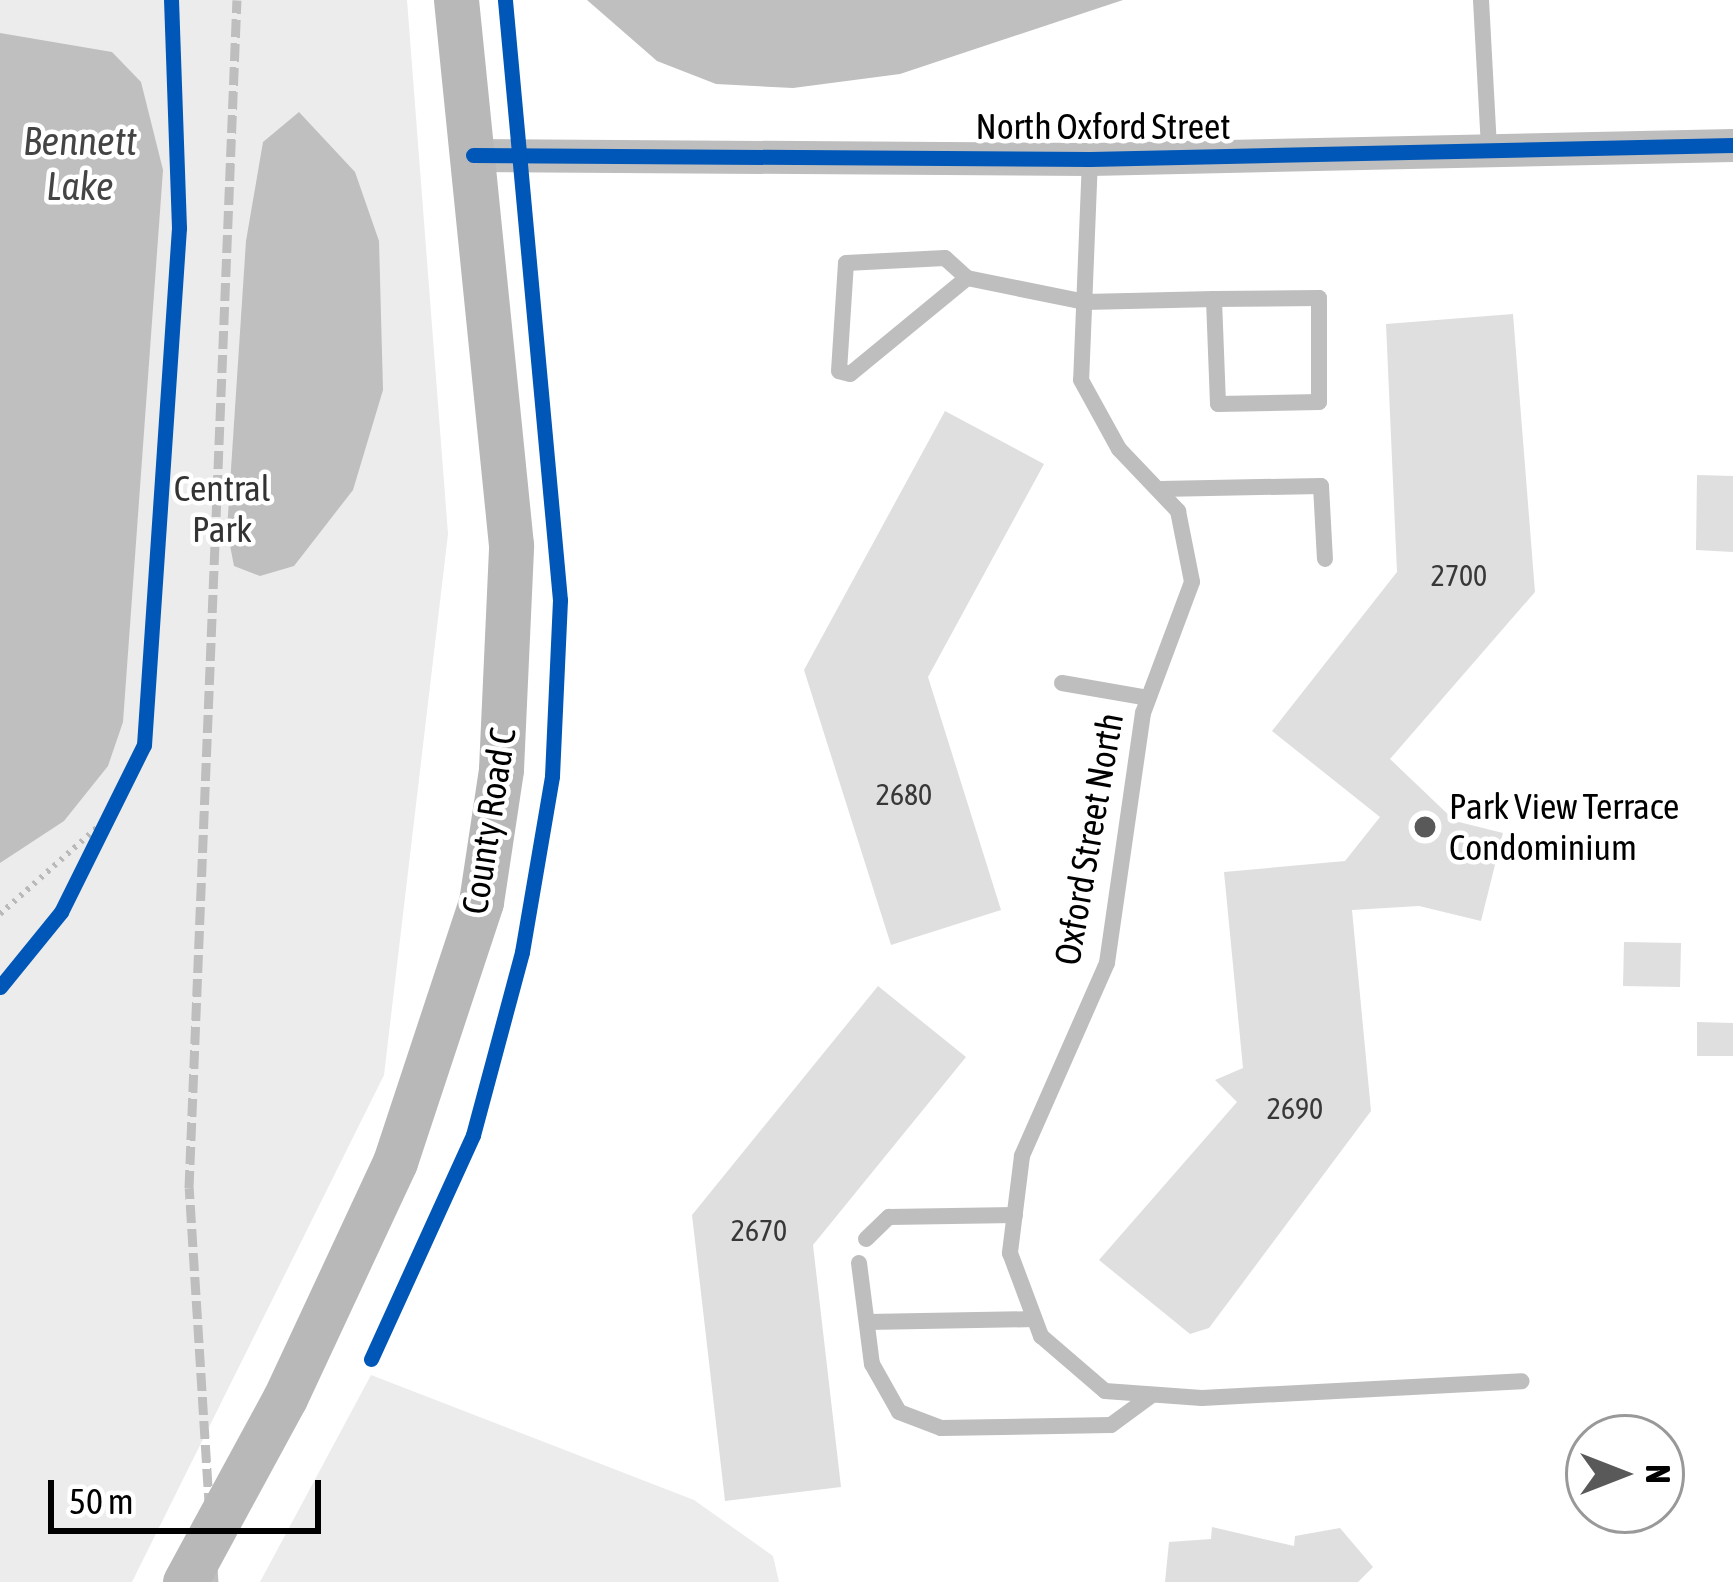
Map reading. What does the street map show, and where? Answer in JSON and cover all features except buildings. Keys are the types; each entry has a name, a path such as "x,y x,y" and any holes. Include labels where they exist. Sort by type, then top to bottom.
{"main road":[{"name":"County Road C","path":"184,1582 285,1398 395,1162 481,902 503,749 511,545 456,0"}],"street":[{"name":"North Oxford Street","path":"473,155 1090,159 1733,145"}],"lane":[{"path":"1480,0 1489,150"},
{"name":"Oxford Street North","path":"1090,159 1081,380 1119,449 1178,511 1192,582 1148,698 1107,963 1022,1156 1010,1253 1034,1318 1105,1390 1153,1394 1522,1381"},
{"path":"967,278 850,374 838,371 846,262 945,258 967,278 1085,302 1214,299 1319,298 1319,401 1218,404 1214,299"},
{"path":"1160,490 1321,487 1325,560"},
{"path":"1062,683 1148,698"},
{"path":"866,1239 889,1217 1015,1215"},
{"path":"859,1263 872,1364 899,1412 941,1428 1111,1425 1153,1394"},
{"path":"867,1322 1034,1318"}],"path":[{"path":"81,873 115,808"},
{"path":"0,914 115,808"}],"green space":[{"name":"Central Park","path":"0,0 407,0 448,534 384,1075 132,1582 0,1582"},
{"path":"371,1375 694,1500 773,1556 779,1582 260,1582"}],"water":[{"path":"587,0 1123,0 900,74 793,88 716,84 657,61"},
{"name":"Bennett Lake","path":"0,33 112,52 141,82 163,170 123,722 108,766 64,821 0,863"},
{"path":"299,112 355,172 379,241 383,390 353,490 294,566 260,576 234,566 227,530 246,241 263,142"}],"railway":[{"path":"214,1582 189,1188 237,0"}],"cycle path":[{"path":"0,987 61,912 144,745 179,228 171,0"},
{"path":"371,1359 473,1135 522,952 552,776 560,600 505,0"},
{"path":"473,155 1090,159 1733,145"}],"place":[{"name":"Park View Terrace Condominium","path":"1425,827"}]}
